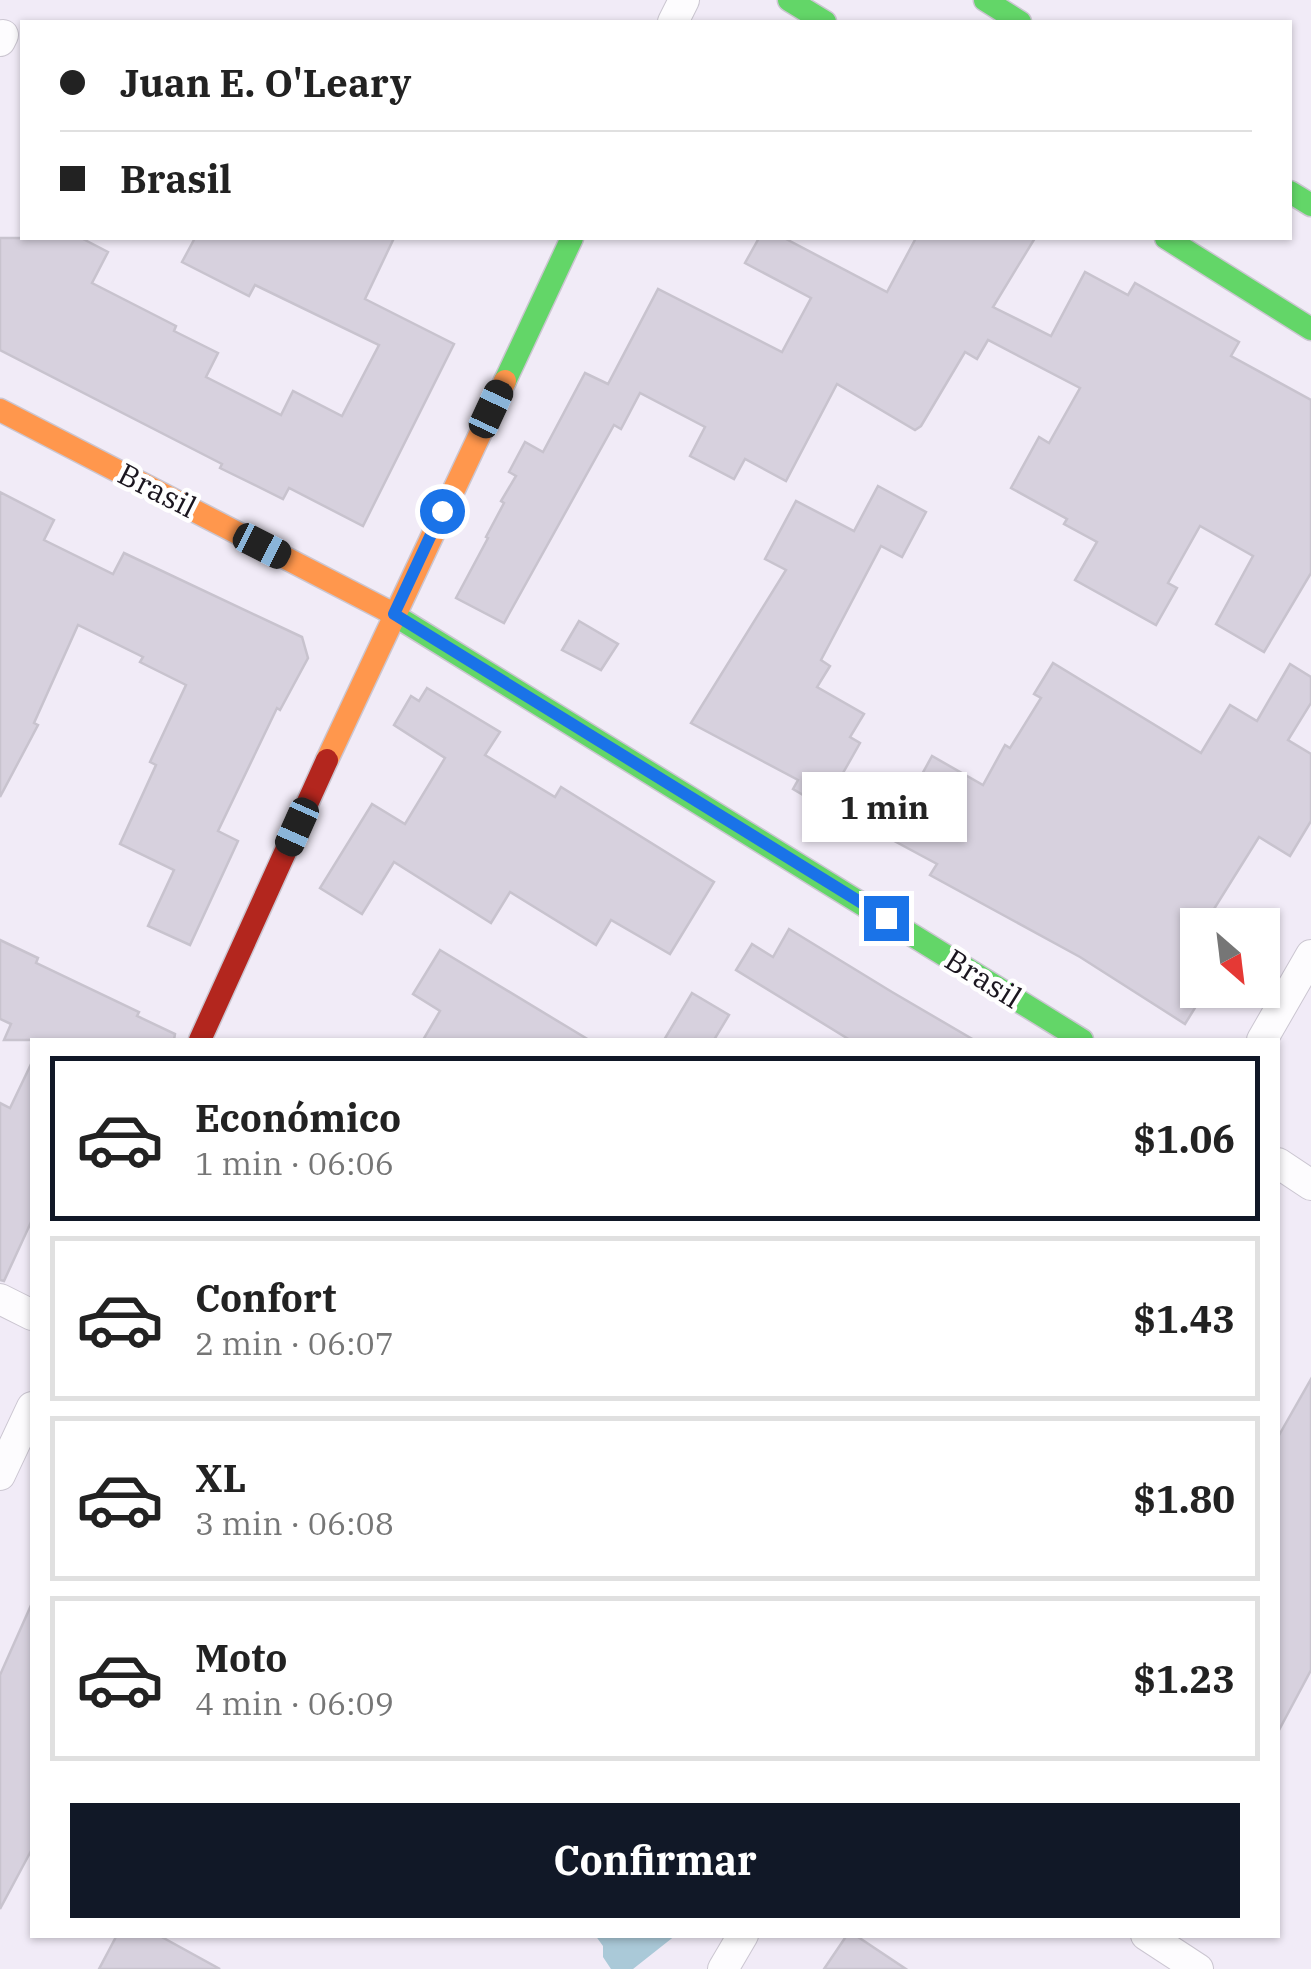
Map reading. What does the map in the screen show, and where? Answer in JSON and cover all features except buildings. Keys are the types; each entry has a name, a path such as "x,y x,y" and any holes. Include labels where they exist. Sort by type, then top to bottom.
{"street":[{"path":"789,0 822,20"},
{"path":"984,0 1017,20"},
{"path":"201,1038 394,614 571,240"},
{"path":"1169,240 1311,329"},
{"name":"Brasil","path":"0,410 394,614 1079,1038"},
{"path":"1263,1038 1311,956"},
{"path":"1280,1164 1311,1184"},
{"path":"0,1299 30,1314"},
{"path":"0,1475 30,1411"},
{"path":"723,1969 741,1938"},
{"path":"1151,1938 1198,1969"}],"water":[{"path":"597,1938 672,1938 633,1969 611,1969 603,1957 603,1946"}],"traffic: fast":[{"path":"789,0 822,20"},
{"path":"985,0 1017,20"},
{"path":"1292,193 1311,205"},
{"path":"505,381 571,240"},
{"path":"1169,240 1311,329"},
{"path":"386,610 1079,1038"}],"traffic: slow":[{"path":"327,760 505,381"},
{"path":"0,410 386,610"}],"traffic: jam":[{"path":"201,1038 327,760"}],"route":[{"path":"442,511 394,614 886,918"}]}
